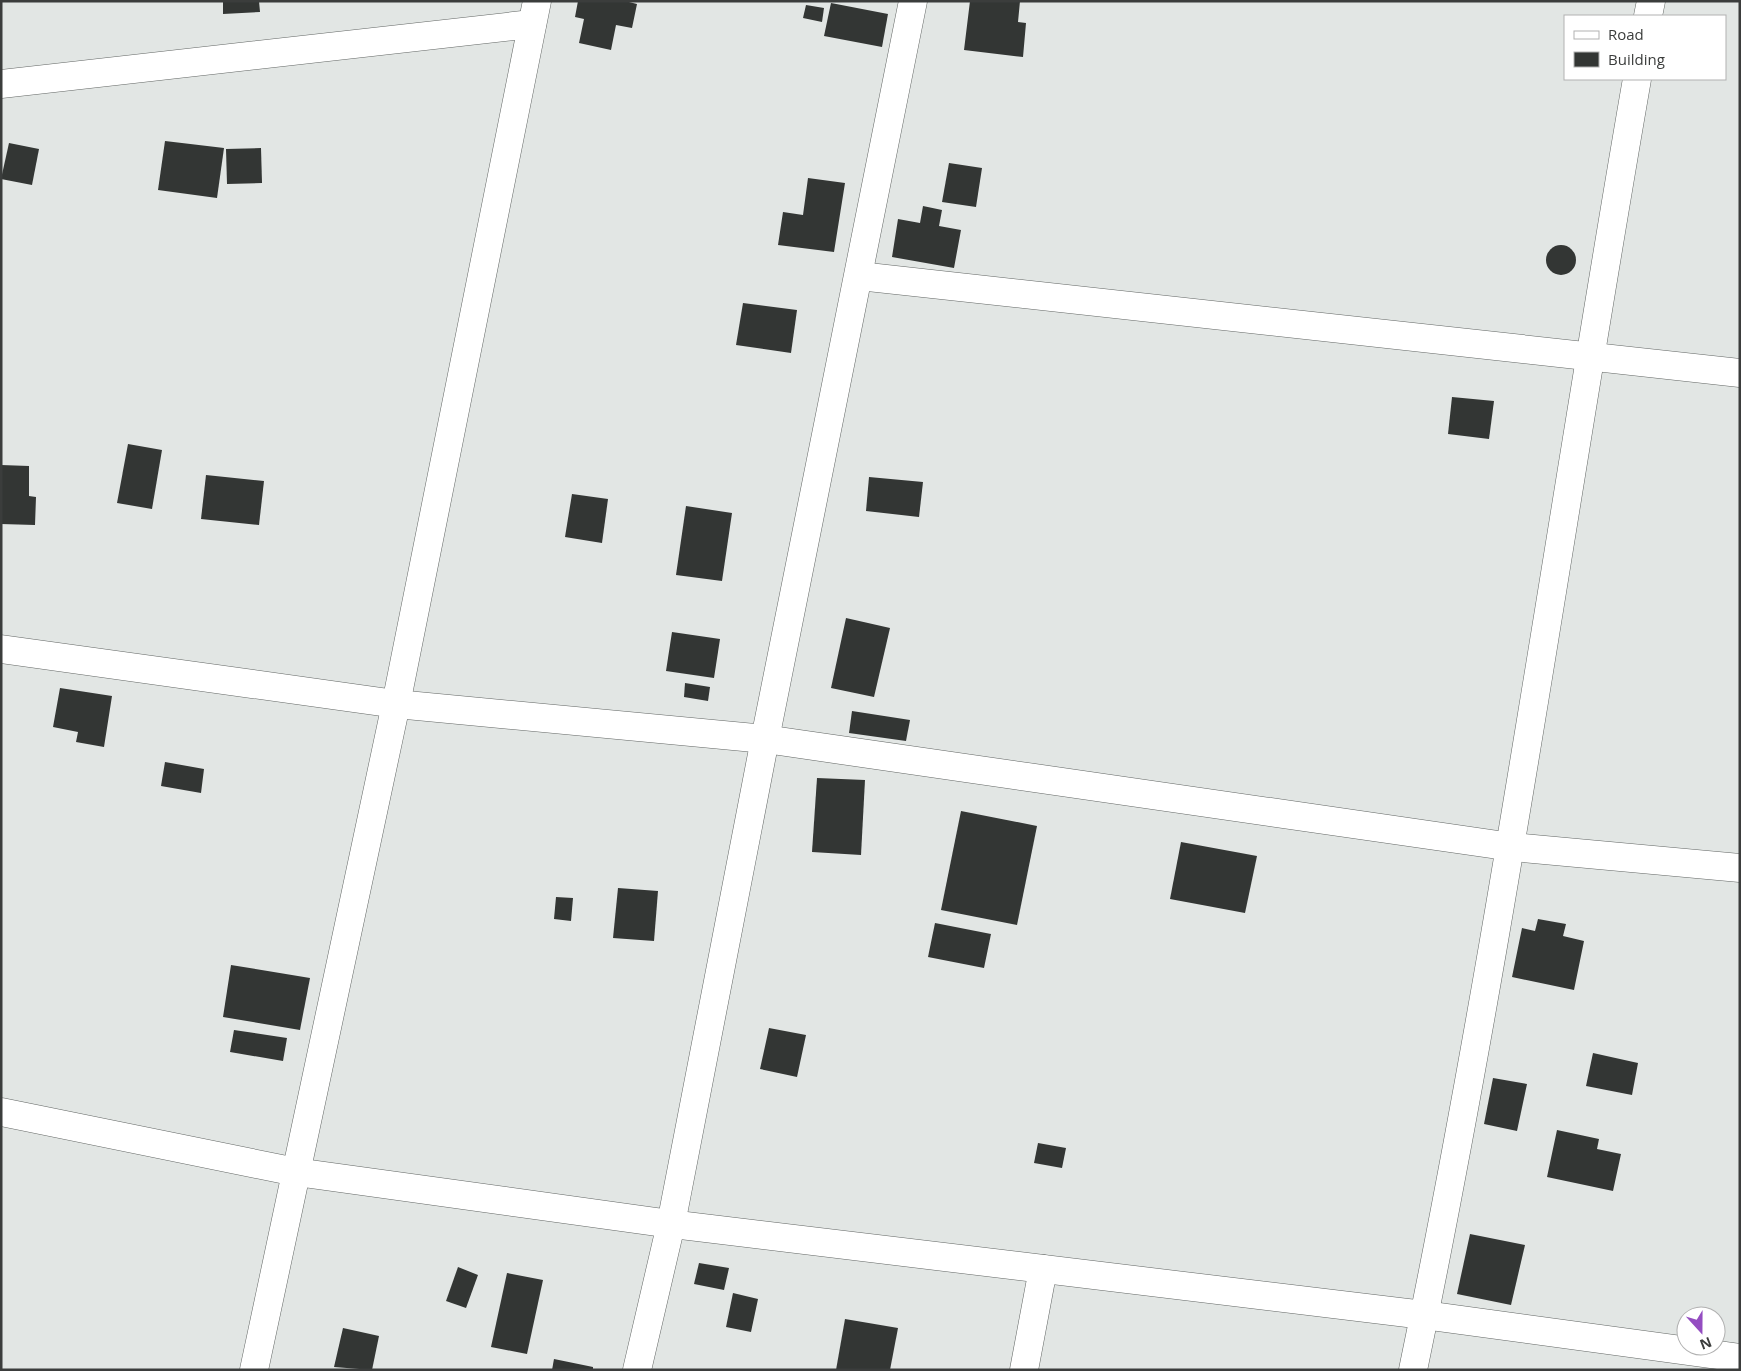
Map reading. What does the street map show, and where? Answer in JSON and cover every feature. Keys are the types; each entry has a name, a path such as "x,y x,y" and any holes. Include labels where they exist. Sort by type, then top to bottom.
{"street":[{"path":"637,1370 671,1224 765,739 860,276 913,1"},
{"path":"1648,15 1651,1"},
{"path":"1,84 535,13 396,704 254,1370"},
{"path":"1413,1370 1512,847 1589,354 1637,80"},
{"path":"860,276 1589,354 1740,373"},
{"path":"1,649 396,704 765,739 1512,847 1740,868"},
{"path":"1,1112 296,1172 671,1224 1424,1315 1740,1358"},
{"path":"1024,1370 1043,1270"}],"building":[{"path":"223,1 259,1 260,12 223,14"},
{"path":"578,1 625,1 637,4 632,28 616,25 611,50 579,43 584,19 575,17"},
{"path":"970,1 1020,1 1018,22 1026,23 1023,57 964,50"},
{"path":"831,3 888,14 882,47 824,36"},
{"path":"806,5 824,8 822,22 803,18"},
{"path":"165,141 224,148 217,198 158,190"},
{"path":"9,143 39,149 32,185 1,179"},
{"path":"261,148 262,183 227,184 226,149"},
{"path":"949,163 982,168 976,207 942,202"},
{"path":"808,178 845,183 834,252 778,245 783,212 803,215"},
{"path":"923,206 942,210 939,226 961,230 954,268 892,257 898,219 920,223"},
{"path":"1561,245 1572,249 1576,260 1572,271 1561,275 1550,271 1546,260 1550,249"},
{"path":"743,303 797,310 791,353 736,345"},
{"path":"1452,397 1494,401 1489,439 1448,434"},
{"path":"128,444 162,450 152,509 117,503"},
{"path":"1,465 29,466 29,496 36,497 35,525 1,524"},
{"path":"206,475 264,481 259,525 201,519"},
{"path":"869,477 923,482 919,517 866,511"},
{"path":"572,494 608,499 602,543 565,537"},
{"path":"686,506 732,513 722,581 676,575"},
{"path":"846,618 890,628 874,697 831,688"},
{"path":"672,632 720,639 714,678 666,671"},
{"path":"685,683 710,687 708,701 684,697"},
{"path":"60,688 112,696 104,747 76,742 78,732 53,727"},
{"path":"852,711 910,720 906,741 849,733"},
{"path":"165,762 204,769 201,793 161,786"},
{"path":"817,778 865,780 861,855 812,852"},
{"path":"961,811 1037,826 1017,925 941,910"},
{"path":"1181,842 1257,856 1245,913 1170,899"},
{"path":"618,888 658,891 654,941 613,938"},
{"path":"556,897 573,898 571,921 554,919"},
{"path":"1538,919 1566,924 1563,936 1584,941 1574,990 1512,977 1522,928 1535,931"},
{"path":"935,923 991,934 984,968 928,957"},
{"path":"231,965 310,978 300,1030 223,1017"},
{"path":"769,1028 806,1035 797,1077 760,1069"},
{"path":"234,1030 287,1038 283,1061 230,1052"},
{"path":"1593,1053 1638,1063 1632,1095 1586,1086"},
{"path":"1493,1078 1527,1084 1517,1131 1484,1124"},
{"path":"1557,1130 1599,1139 1597,1149 1621,1154 1613,1191 1547,1177"},
{"path":"1038,1143 1066,1148 1062,1168 1034,1163"},
{"path":"1470,1234 1525,1245 1511,1305 1457,1294"},
{"path":"699,1263 729,1268 724,1290 694,1284"},
{"path":"458,1267 478,1275 466,1308 446,1301"},
{"path":"507,1273 543,1280 527,1354 491,1347"},
{"path":"733,1293 758,1299 751,1332 726,1327"},
{"path":"845,1319 898,1328 890,1370 836,1370"},
{"path":"343,1328 379,1336 372,1370 334,1367"},
{"path":"554,1359 593,1367 593,1370 552,1370"}]}
